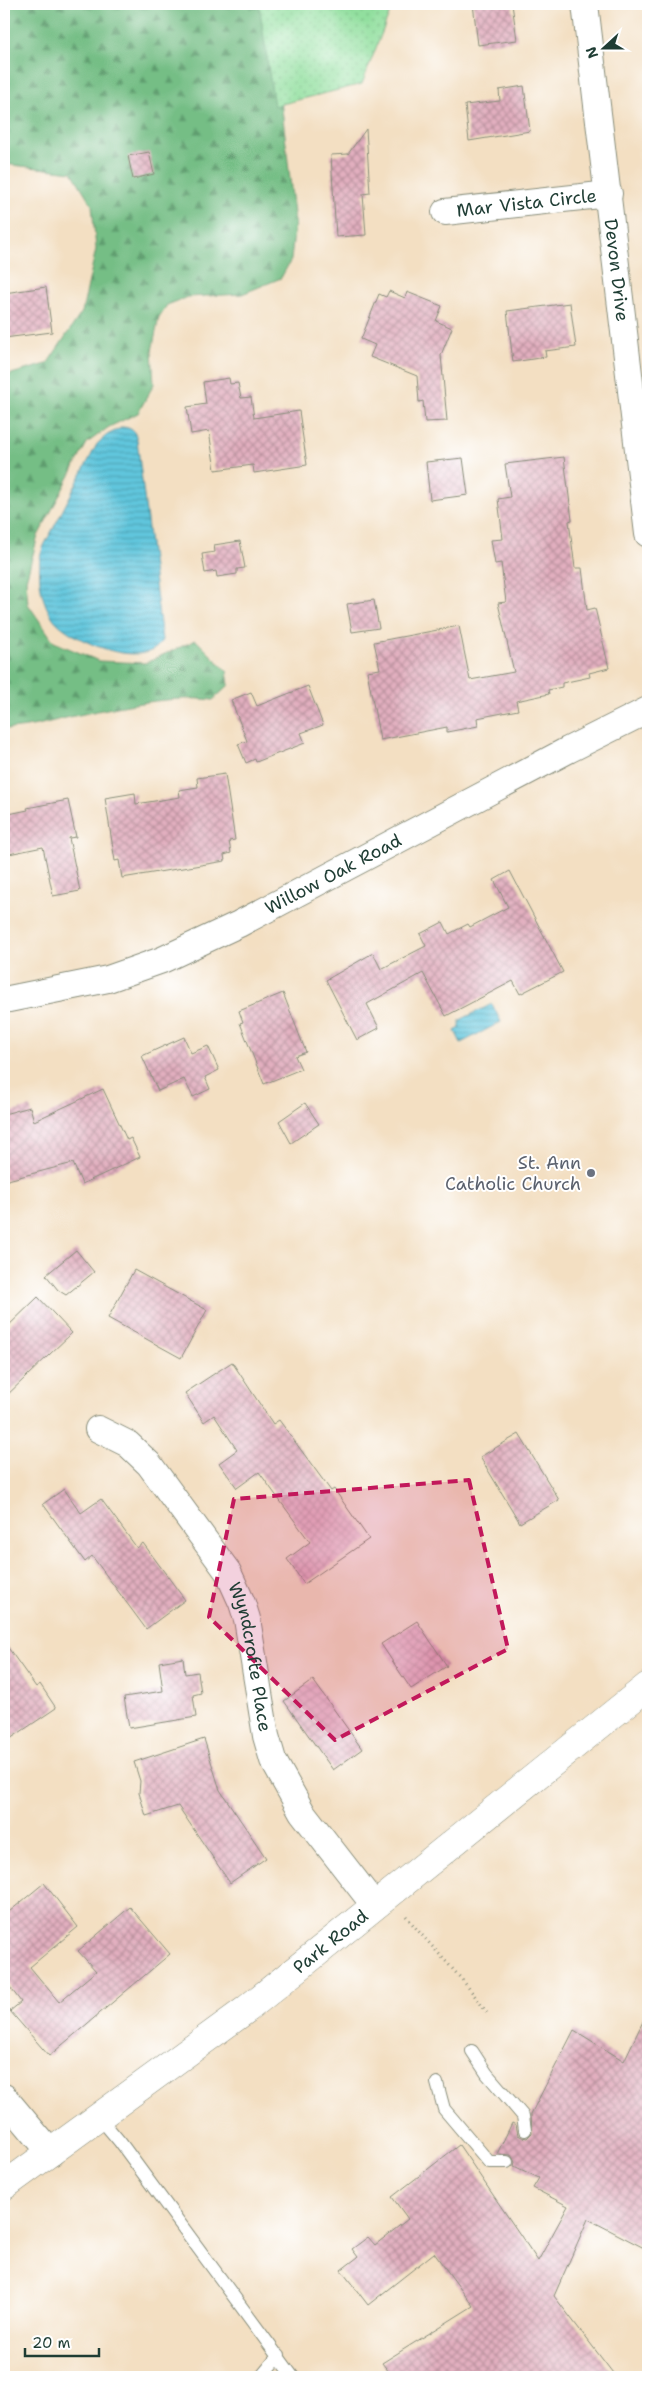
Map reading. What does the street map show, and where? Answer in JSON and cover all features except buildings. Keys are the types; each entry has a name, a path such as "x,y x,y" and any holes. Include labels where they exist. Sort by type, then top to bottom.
{"main road":[{"name":"Park Road","path":"4,2186 247,2009 648,1686"}],"street":[{"name":"Devon Drive","path":"585,4 648,534"},
{"name":"Mar Vista Circle","path":"445,212 609,194"},
{"name":"Willow Oak Road","path":"4,1000 108,979 162,960 239,924 648,710"},
{"name":"Wyndcrofte Place","path":"98,1429 128,1444 149,1464 228,1572 247,1619 266,1736 273,1760 302,1812 375,1906"},
{"path":"4,2097 50,2153"}],"lane":[{"path":"472,2051 487,2074 523,2116 525,2130"},
{"path":"437,2083 444,2109 489,2162 507,2162"},
{"path":"99,2118 120,2142 293,2377"},
{"path":"261,2377 278,2355"}],"path":[{"path":"406,1916 435,1952 466,1983 488,2015"}],"highlighted area":[{"path":"469,1480 508,1649 335,1740 209,1617 234,1499"}],"green space":[{"path":"4,4 270,4 295,223 291,260 281,278 242,294 188,297 167,305 159,317 152,351 154,384 138,413 109,427 87,443 38,536 26,580 28,604 54,642 99,661 145,663 196,640 227,671 229,685 213,700 181,699 146,702 33,726 4,729 4,376 47,364 82,312 96,249 92,205 72,172 4,164"},
{"path":"259,4 393,4 362,84 274,106"}],"water":[{"path":"123,427 133,430 137,440 162,640 154,649 141,654 107,650 61,627 49,612 43,598 40,582 40,559 44,546 97,444 107,435"},
{"path":"492,1004 501,1022 461,1043 455,1031 460,1028 460,1020"}],"place":[{"name":"St. Ann Catholic Church","path":"591,1173"}]}
